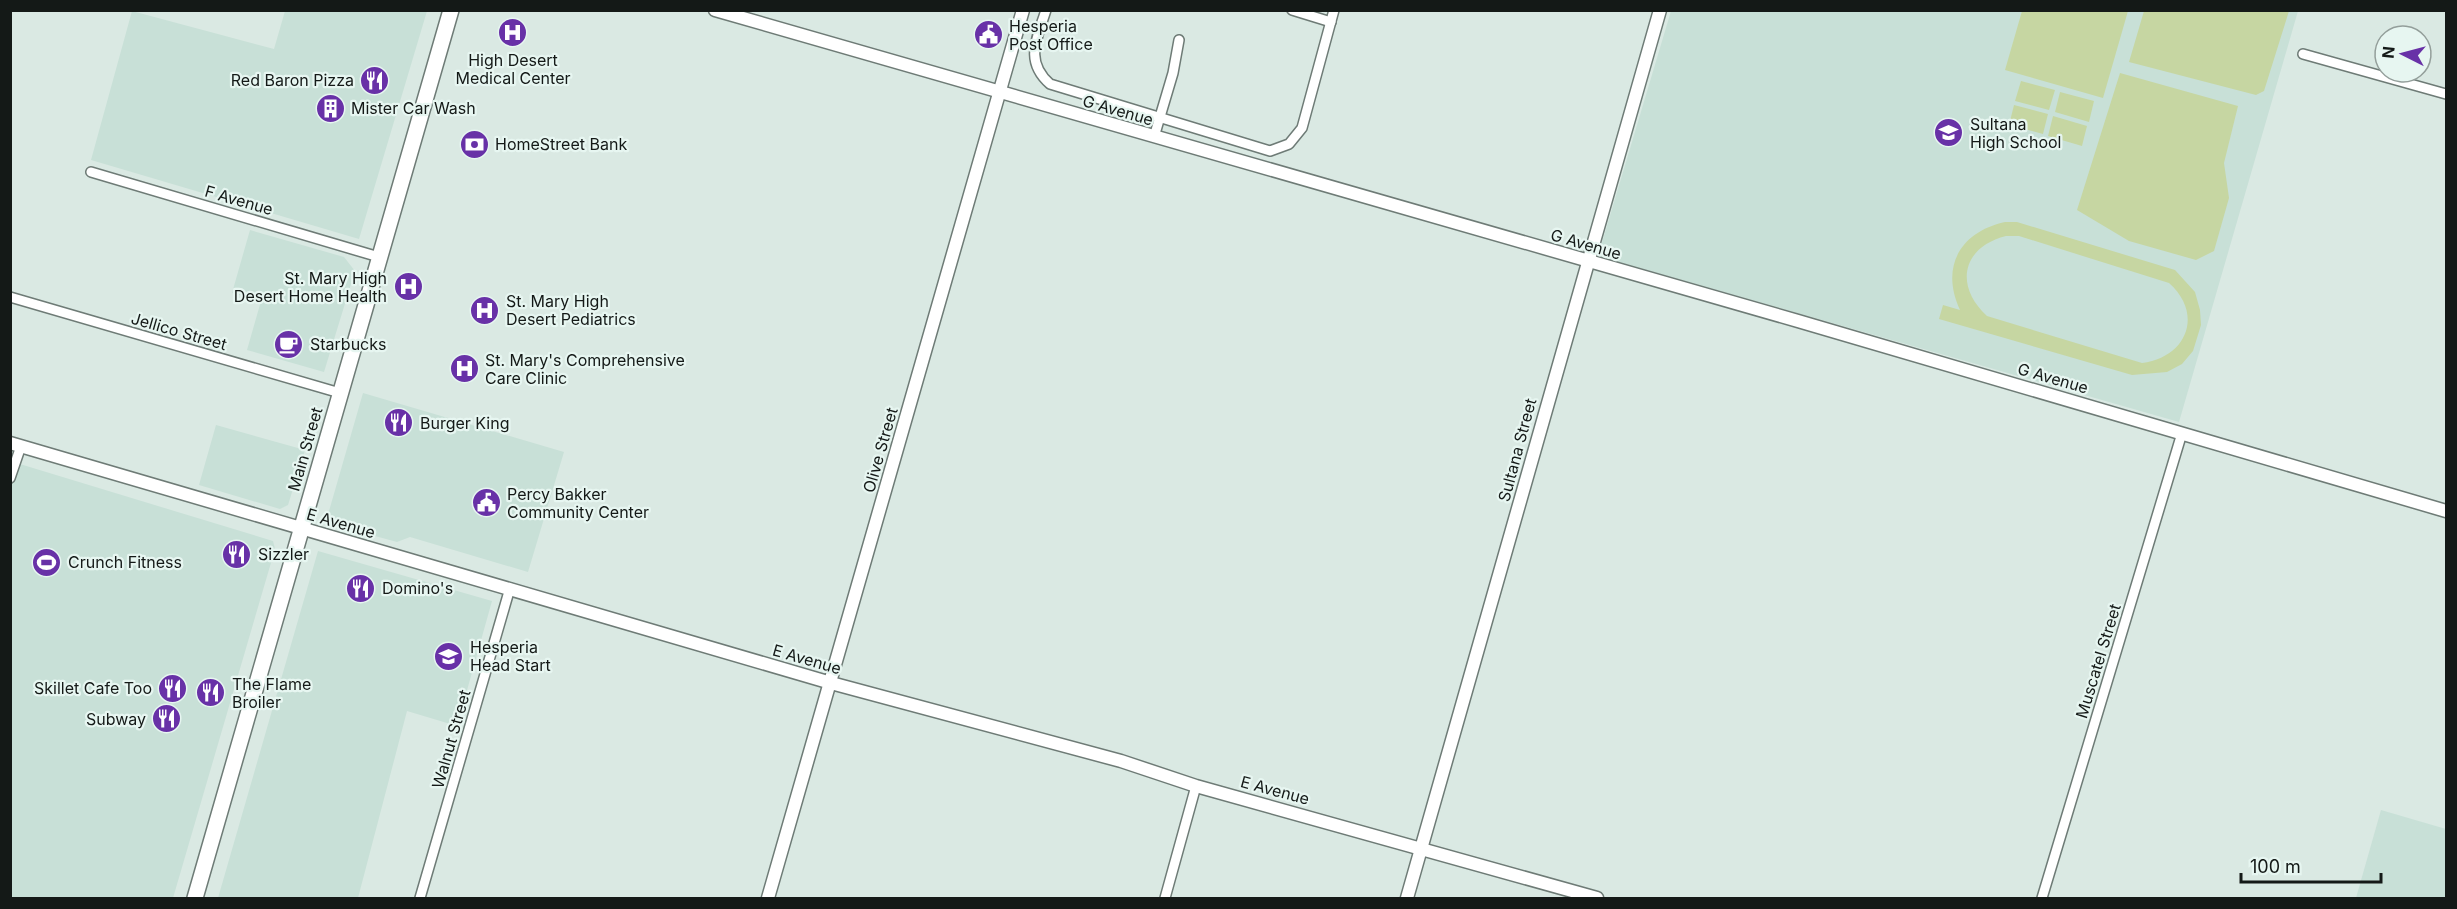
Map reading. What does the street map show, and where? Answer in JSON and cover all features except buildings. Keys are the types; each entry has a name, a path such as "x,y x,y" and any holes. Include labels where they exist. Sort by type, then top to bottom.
{"main road":[{"name":"Main Street","path":"195,898 451,10"}],"street":[{"name":"G Avenue","path":"715,10 2446,511"},
{"name":"Olive Street","path":"768,898 1023,10"},
{"path":"1046,10 1034,52 1037,73 1050,84 1270,151 1289,144 1302,128 1334,10"},
{"path":"1292,10 1331,22"},
{"name":"Sultana Street","path":"1407,898 1586,261 1660,10"},
{"path":"1154,137 1179,40"},
{"path":"2303,54 2446,94"},
{"name":"F Avenue","path":"91,172 380,257"},
{"name":"Jellico Street","path":"10,297 340,393"},
{"name":"Muscatel Street","path":"2042,898 2182,433"},
{"path":"10,478 16,445"},
{"name":"E Avenue","path":"16,445 831,683 1110,758 1196,786 1597,898"},
{"name":"Walnut Street","path":"420,898 510,588"},
{"path":"1165,898 1196,786"}],"shaded area":[{"path":"132,11 274,49 285,11 427,11 359,239 91,160"},
{"name":"Sultana High School","path":"1671,11 2298,11 2179,422 1598,256"},
{"path":"250,230 344,257 355,271 324,372 247,350 261,301 232,293"},
{"path":"363,393 564,452 528,572 410,537 397,542 331,524 327,518"},
{"path":"216,425 305,450 288,505 280,509 199,485"},
{"path":"10,461 273,541 275,549 173,898 11,898"},
{"path":"318,551 492,601 457,726 407,711 358,898 218,898"},
{"path":"2381,810 2446,829 2446,898 2356,898"}],"green space":[{"path":"2144,10 2289,11 2264,91 2256,95 2129,62"},
{"path":"2022,11 2128,11 2103,98 2005,70"},
{"path":"2120,73 2238,106 2224,163 2229,198 2214,251 2196,260 2129,241 2077,210"},
{"path":"2021,81 2055,90 2049,110 2015,101"},
{"path":"2060,92 2094,101 2089,122 2055,112"},
{"path":"2014,105 2048,114 2043,134 2009,125"},
{"path":"2053,116 2087,126 2082,146 2048,136"},
{"path":"2005,222 2017,222 2175,270 2195,292 2200,310 2201,325 2193,351 2182,364 2167,372 2132,375 1939,319 1943,305 1960,310 1952,280 1958,254 1976,234","holes":["2006,236 2019,236 2169,283 2180,295 2186,308 2188,320 2186,332 2180,343 2158,359 2142,363 1987,316 1970,292 1967,280 1972,258 1991,241"]}],"place":[{"name":"High Desert Medical Center","path":"513,32"},
{"name":"Hesperia Post Office","path":"988,35"},
{"name":"Red Baron Pizza","path":"375,80"},
{"name":"Mister Car Wash","path":"330,108"},
{"name":"Sultana High School","path":"1949,133"},
{"name":"HomeStreet Bank","path":"474,144"},
{"name":"St. Mary High Desert Home Health","path":"408,287"},
{"name":"St. Mary High Desert Pediatrics","path":"485,310"},
{"name":"Starbucks","path":"289,344"},
{"name":"St. Mary's Comprehensive Care Clinic","path":"464,369"},
{"name":"Burger King","path":"399,423"},
{"name":"Percy Bakker Community Center","path":"486,503"},
{"name":"Sizzler","path":"237,554"},
{"name":"Crunch Fitness","path":"47,562"},
{"name":"Domino's","path":"361,588"},
{"name":"Hesperia Head Start","path":"449,656"},
{"name":"Skillet Cafe Too","path":"173,688"},
{"name":"The Flame Broiler","path":"211,693"},
{"name":"Subway","path":"167,719"}]}
